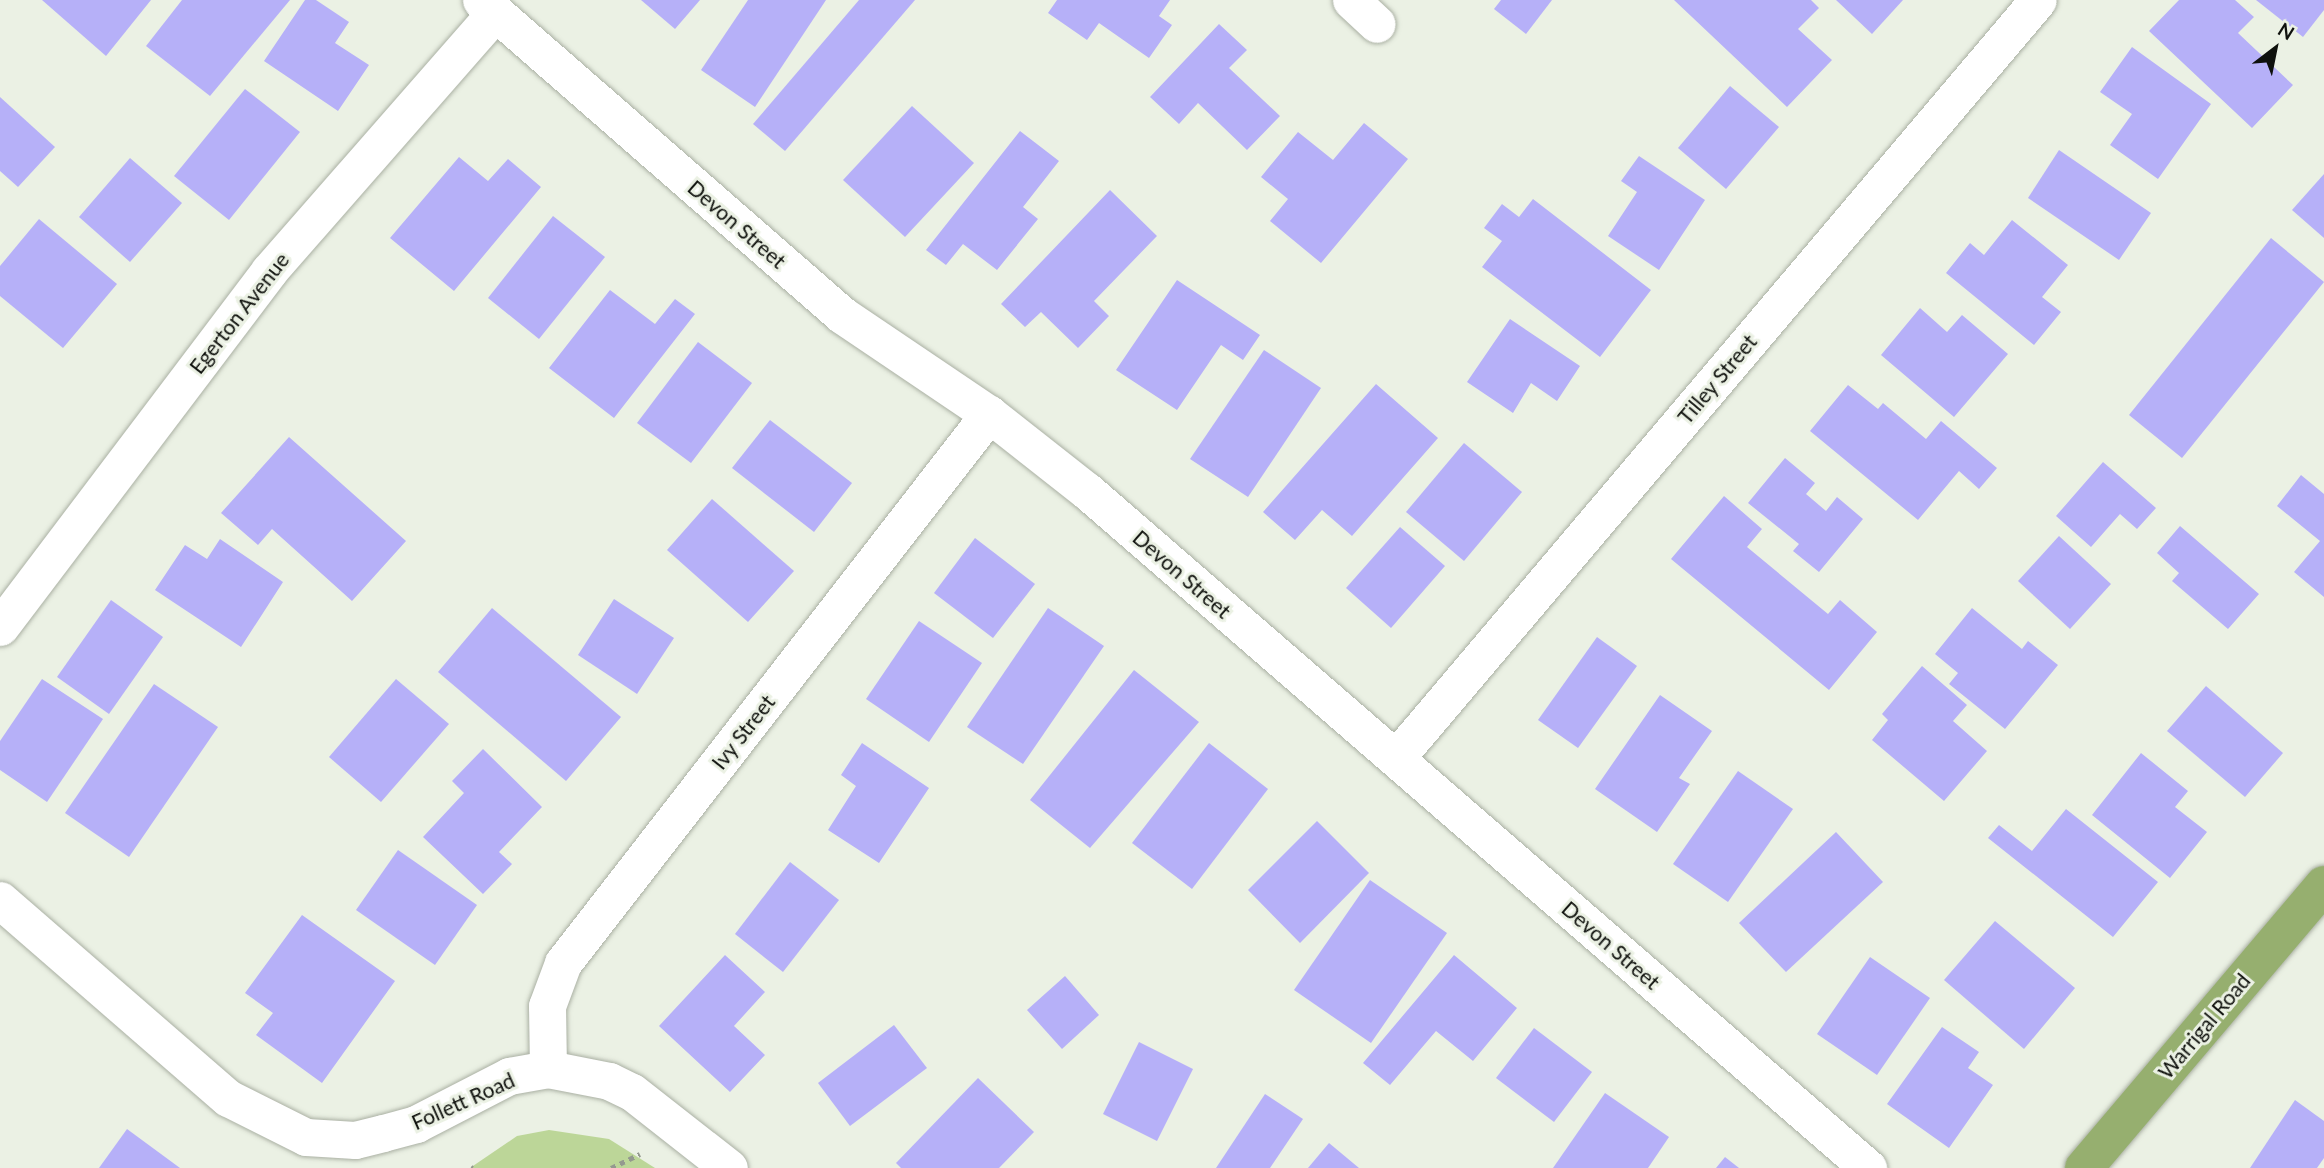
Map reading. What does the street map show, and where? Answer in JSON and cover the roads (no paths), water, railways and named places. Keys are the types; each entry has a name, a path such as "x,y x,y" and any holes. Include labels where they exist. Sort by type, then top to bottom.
{"highway":[{"name":"Warrigal Road","path":"2084,1168 2324,885"}],"street":[{"name":"Tilley Street","path":"1396,758 2038,0"},
{"name":"Devon Street","path":"488,6 842,315 989,414 1087,491 1868,1168"},
{"name":"Egerton Avenue","path":"0,627 269,271 488,6"},
{"name":"Ivy Street","path":"548,1069 547,1006 563,963 989,414"},
{"name":"Follett Road","path":"0,900 228,1098 306,1137 355,1140 416,1124 509,1076 548,1069 609,1081 632,1092 729,1168"}]}
